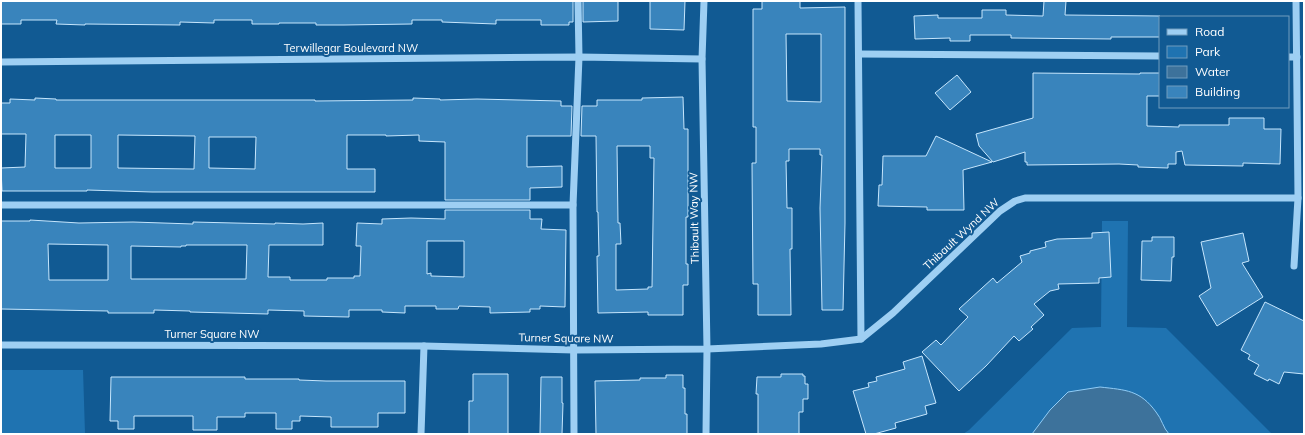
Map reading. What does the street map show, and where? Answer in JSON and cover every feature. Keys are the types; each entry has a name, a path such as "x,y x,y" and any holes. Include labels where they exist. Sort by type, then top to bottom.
{"street":[{"path":"574,434 573,205 579,58 578,1"},
{"name":"Thibault Way NW","path":"704,1 702,59 707,349 706,434"},
{"path":"707,349 822,344 861,340 858,1"},
{"path":"1294,266 1298,198 1296,1"},
{"path":"859,54 1159,56"},
{"path":"1289,57 1296,57"},
{"name":"Terwillegar Boulevard NW","path":"1,62 579,58 702,59"},
{"name":"Thibault Wynd NW","path":"861,340 893,313 1000,211 1014,201 1025,198 1298,198"},
{"path":"1,205 573,205"},
{"name":"Turner Square NW","path":"1,345 424,346 574,350 707,349"},
{"path":"421,434 424,346"}],"green space":[{"path":"1102,221 1128,221 1127,327 1166,328 1272,434 963,434 969,430 1072,328 1101,327"},
{"path":"1,370 83,370 85,434 1,434"}],"water":[{"path":"1100,387 1125,390 1144,399 1158,415 1169,434 1032,434 1050,410 1068,392"}],"building":[{"path":"1,1 573,1 573,22 569,22 569,25 541,25 541,20 496,20 496,24 442,22 442,20 412,20 412,24 316,25 316,23 252,24 252,20 214,20 214,23 180,22 180,25 85,25 56,24 57,20 21,20 21,24 1,24"},
{"path":"583,1 618,1 618,21 583,22"},
{"path":"650,1 685,1 684,30 650,29"},
{"path":"762,1 800,1 800,8 845,7 845,223 843,310 822,310 820,208 822,155 820,155 820,149 789,149 789,161 786,161 787,208 792,208 792,249 790,249 791,315 758,315 758,284 753,284 752,163 756,163 756,127 753,127 753,9 762,9","holes":["786,34 821,34 821,102 787,101"]},
{"path":"1044,1 1066,1 1065,15 1160,16 1159,37 1111,37 1111,39 1011,38 1011,35 970,35 970,41 950,41 950,38 915,39 914,16 938,15 938,18 982,18 982,10 1006,10 1006,15 1043,16"},
{"path":"1033,73 1159,73 1159,96 1147,96 1147,126 1179,127 1179,125 1229,125 1229,118 1264,118 1264,129 1281,129 1280,164 1243,163 1243,166 1185,165 1182,151 1176,152 1176,164 1168,164 1168,168 1138,167 1138,165 1119,164 1027,165 1027,162 1025,162 1025,152 993,162 979,146 976,134 1033,118"},
{"path":"957,75 971,92 950,110 935,93"},
{"path":"683,97 684,129 688,129 688,217 686,217 686,264 688,264 688,285 683,285 683,315 648,315 648,312 598,313 597,256 599,256 596,136 581,136 582,106 597,106 597,100 642,100 642,98","holes":["617,146 650,146 650,158 654,158 652,287 648,287 648,289 616,290 616,244 621,244 620,223 618,223"]},
{"path":"35,98 56,100 315,101 413,100 413,98 440,100 477,99 561,101 561,106 572,106 571,136 527,136 527,167 562,166 562,187 530,188 530,200 445,200 445,142 419,141 419,135 347,135 347,169 375,169 375,192 152,192 87,190 2,191 1,168 25,167 26,134 1,134 1,103 10,103 10,99 35,100","holes":["55,135 91,135 91,168 55,168","118,135 195,136 194,169 118,168","209,137 256,137 255,169 209,168"]},
{"path":"936,136 992,162 963,170 964,210 927,210 927,207 878,206 879,185 882,185 883,156 926,156"},
{"path":"445,210 530,210 530,219 542,219 541,229 566,230 565,307 540,306 540,309 530,309 530,312 490,313 490,307 459,306 458,309 436,309 436,306 405,306 405,313 382,312 382,310 349,310 349,317 304,316 304,311 268,310 268,314 154,310 154,313 108,313 108,311 1,309 1,221 30,220 79,223 133,222 193,224 193,222 275,224 323,223 323,245 269,245 268,277 290,277 290,280 327,280 327,278 354,278 354,276 360,276 361,246 356,246 357,223 382,224 382,219 445,219","holes":["427,241 464,241 464,277 431,276 431,273 427,274","48,244 108,245 108,280 49,280","247,245 246,279 131,279 131,246"]},
{"path":"1109,232 1111,277 1099,278 1099,283 1058,284 1059,289 1050,291 1034,304 1044,315 1031,327 1033,329 1019,341 1014,336 986,366 959,391 922,352 936,340 941,345 968,317 959,309 993,278 997,283 1022,262 1020,256 1030,253 1030,251 1046,247 1045,242 1057,239 1092,238 1092,233"},
{"path":"1243,233 1249,261 1242,263 1263,297 1217,326 1199,296 1211,288 1201,242"},
{"path":"1152,237 1174,237 1174,257 1172,257 1171,281 1141,280 1142,241 1152,241"},
{"path":"1265,302 1304,321 1304,374 1284,372 1279,384 1269,379 1268,381 1254,374 1259,365 1248,359 1250,355 1241,350"},
{"path":"922,356 936,403 925,406 927,414 895,423 896,428 874,434 866,434 853,391 869,387 868,383 877,381 876,377 905,369 903,362"},
{"path":"473,374 508,374 508,434 469,434 469,401 473,401"},
{"path":"781,374 803,374 803,376 805,376 805,384 808,384 808,399 803,399 803,412 799,412 799,434 758,434 758,394 756,394 757,377 781,377"},
{"path":"666,375 683,375 683,388 685,388 685,414 687,414 687,434 596,434 595,381 666,378"},
{"path":"111,377 245,377 245,379 405,381 405,413 378,413 378,427 331,427 331,417 300,416 300,421 292,421 292,429 276,429 276,413 245,413 245,417 217,417 217,430 193,430 193,416 134,416 134,429 118,429 118,421 110,421"},
{"path":"541,377 562,377 562,434 540,434"}]}
